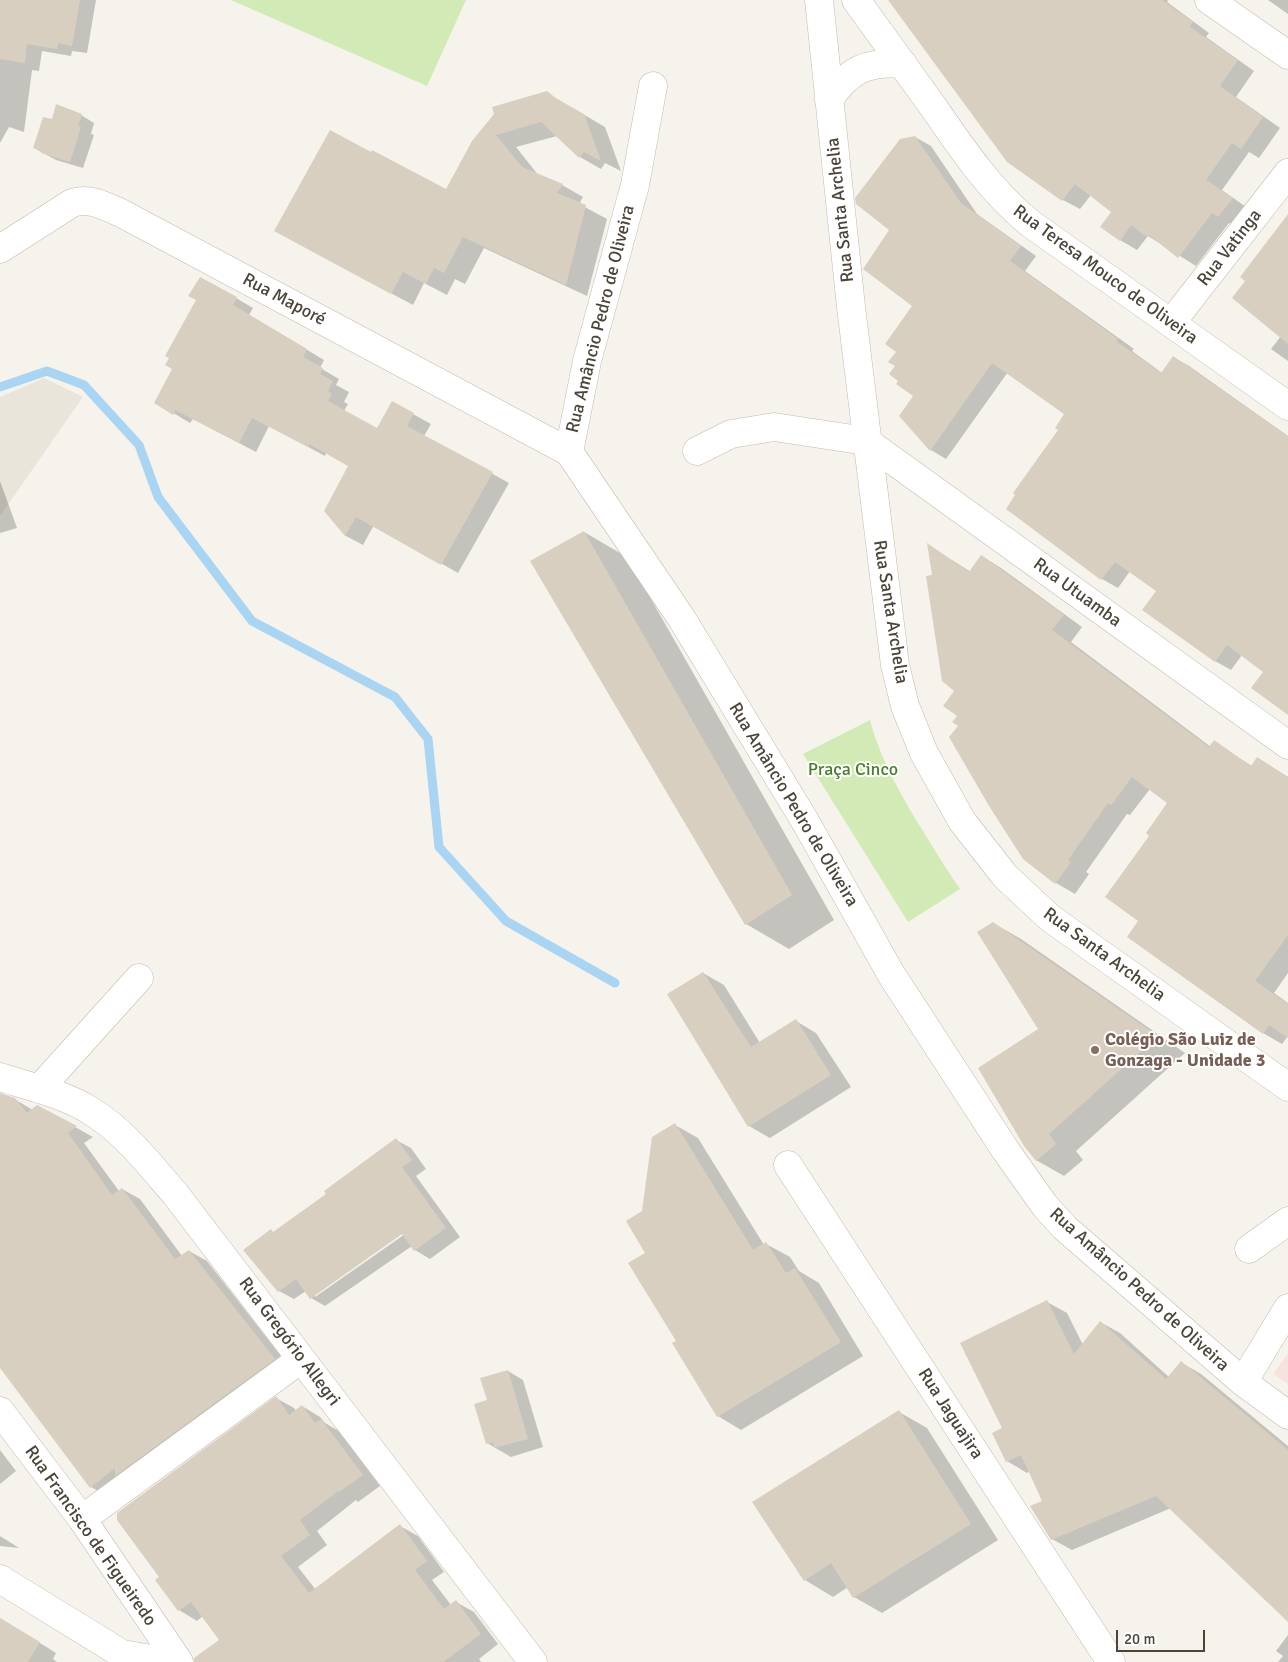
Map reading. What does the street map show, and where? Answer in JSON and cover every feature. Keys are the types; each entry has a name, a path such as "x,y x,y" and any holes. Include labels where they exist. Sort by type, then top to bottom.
{"street":[{"name":"Rua Santa Archelia","path":"819,0 866,441 895,665 905,706 924,753 962,821 1005,876 1050,918 1288,1087"},
{"name":"Rua Teresa Mouco de Oliveira","path":"856,0 968,156 994,190 1012,209 1288,406"},
{"path":"1209,0 1288,55"},
{"path":"829,100 838,86 852,74 867,66 885,62 903,64"},
{"name":"Rua Amâncio Pedro de Oliveira","path":"653,86 635,185 587,361 569,452 682,619 805,821 891,974 1006,1150 1045,1206 1065,1228 1243,1382 1288,1415"},
{"name":"Rua Vatinga","path":"1171,323 1288,173"},
{"name":"Rua Maporé","path":"0,249 72,202 81,200 95,201 122,213 569,452"},
{"path":"697,451 731,434 774,427 866,441"},
{"name":"Rua Utuamba","path":"866,441 1288,745"},
{"path":"39,1090 139,978"},
{"name":"Rua Gregório Allegri","path":"0,1077 48,1092 90,1110 125,1137 176,1195 533,1662"},
{"name":"Rua Jaguajira","path":"788,1165 1111,1662"},
{"path":"1249,1249 1288,1220"},
{"path":"1243,1382 1288,1308"},
{"path":"82,1519 301,1359"},
{"name":"Rua Francisco de Figueiredo","path":"0,1411 82,1519 179,1662"},
{"path":"0,1579 122,1654 169,1662"}],"shaded area":[{"path":"44,378 83,397 0,516 0,397"},
{"path":"1288,1353 1288,1384 1273,1374"}],"green space":[{"path":"231,0 466,0 427,86"},
{"name":"Praça Cinco","path":"870,720 874,735 900,791 960,889 908,922 803,754"}],"building":[{"path":"0,0 80,0 72,46 58,43 57,49 27,44 25,63 0,59"},
{"path":"888,0 1162,0 1193,22 1190,27 1238,60 1220,86 1263,117 1241,149 1232,143 1206,180 1233,198 1218,217 1212,213 1178,258 1149,235 1147,237 1131,225 1120,241 1100,227 1111,212 1075,184 1062,201 1007,162"},
{"path":"547,91 557,99 584,114 601,161 584,152 579,158 541,122 496,135 522,167 563,184 557,193 586,205 566,285 463,237 444,273 434,268 426,284 403,272 391,294 274,231 330,130 446,189 472,141 494,114 492,107"},
{"path":"56,104 82,114 78,126 81,127 70,162 41,153 42,151 33,148 43,117 52,119"},
{"path":"915,136 961,203 1021,246 1010,261 1118,339 1116,341 1161,373 1173,356 1288,436 1288,715 1251,688 1263,672 1227,645 1215,662 1142,610 1156,591 1115,562 1101,580 1006,509 1015,495 1013,493 1058,430 1055,428 1064,414 992,363 930,451 899,416 913,396 896,384 898,381 889,374 895,366 888,362 896,352 885,344 912,306 863,269 889,230 856,204 855,198 900,139"},
{"path":"1288,214 1288,344 1232,298 1245,281 1240,277"},
{"path":"200,277 237,297 233,305 307,349 303,357 323,368 320,374 333,381 328,391 332,394 328,401 377,428 392,401 414,413 407,426 493,472 441,565 356,517 345,536 324,511 348,466 309,444 308,447 252,418 239,443 175,410 173,415 154,403 172,369 165,365 169,358 165,356 196,300 188,296"},
{"path":"584,531 792,895 745,925 530,561"},
{"path":"927,543 969,572 981,555 1064,615 1052,630 1209,747 1214,740 1251,766 1257,757 1288,778 1288,935 1255,981 1288,1004 1288,1038 1269,1025 1263,1034 1127,937 1138,921 1105,897 1149,836 1146,833 1167,803 1132,777 1111,805 1108,803 1068,860 1071,862 1055,884 1023,859 989,806 949,737 958,726 952,722 957,716 943,706 954,691 942,681 926,576 932,575"},
{"path":"993,922 1158,1036 1049,1134 1056,1144 1036,1161 1024,1146 978,1068 1038,1029 977,932"},
{"path":"703,972 751,1047 796,1019 831,1075 748,1127 667,994"},
{"path":"0,1093 15,1098 27,1113 37,1105 77,1126 68,1133 112,1195 122,1188 175,1259 189,1250 275,1359 115,1476 115,1468 90,1488 0,1368"},
{"path":"675,1123 753,1250 766,1242 786,1273 795,1268 841,1342 717,1417 672,1343 676,1341 628,1263 645,1253 626,1221 642,1211 652,1137"},
{"path":"396,1138 412,1160 402,1167 446,1228 414,1251 402,1234 310,1299 296,1279 278,1292 243,1250 271,1229 273,1232 326,1194 324,1191"},
{"path":"1047,1300 1074,1354 1100,1321 1166,1379 1181,1361 1288,1450 1288,1622 1156,1496 1051,1540 1030,1506 1042,1501 1021,1455 1006,1462 992,1433 1002,1428 960,1343"},
{"path":"508,1370 528,1439 494,1448 493,1442 486,1444 474,1404 487,1400 480,1378"},
{"path":"276,1396 289,1415 302,1405 315,1423 321,1419 363,1475 338,1491 300,1520 310,1535 281,1556 309,1593 400,1524 427,1561 415,1570 444,1609 456,1600 481,1634 443,1662 194,1662 194,1658 219,1640 191,1602 178,1611 155,1580 159,1577 117,1520 117,1513"},
{"path":"899,1410 971,1524 853,1598 831,1563 804,1581 752,1502"},
{"path":"0,1618 40,1642 28,1662 0,1662"}],"waterway":[{"path":"0,387 47,371 84,385 139,445 158,497 252,621 395,697 428,739 439,847 506,921 615,983"}],"place":[{"name":"Colégio São Luiz de Gonzaga - Unidade 3","path":"1095,1050"}]}
